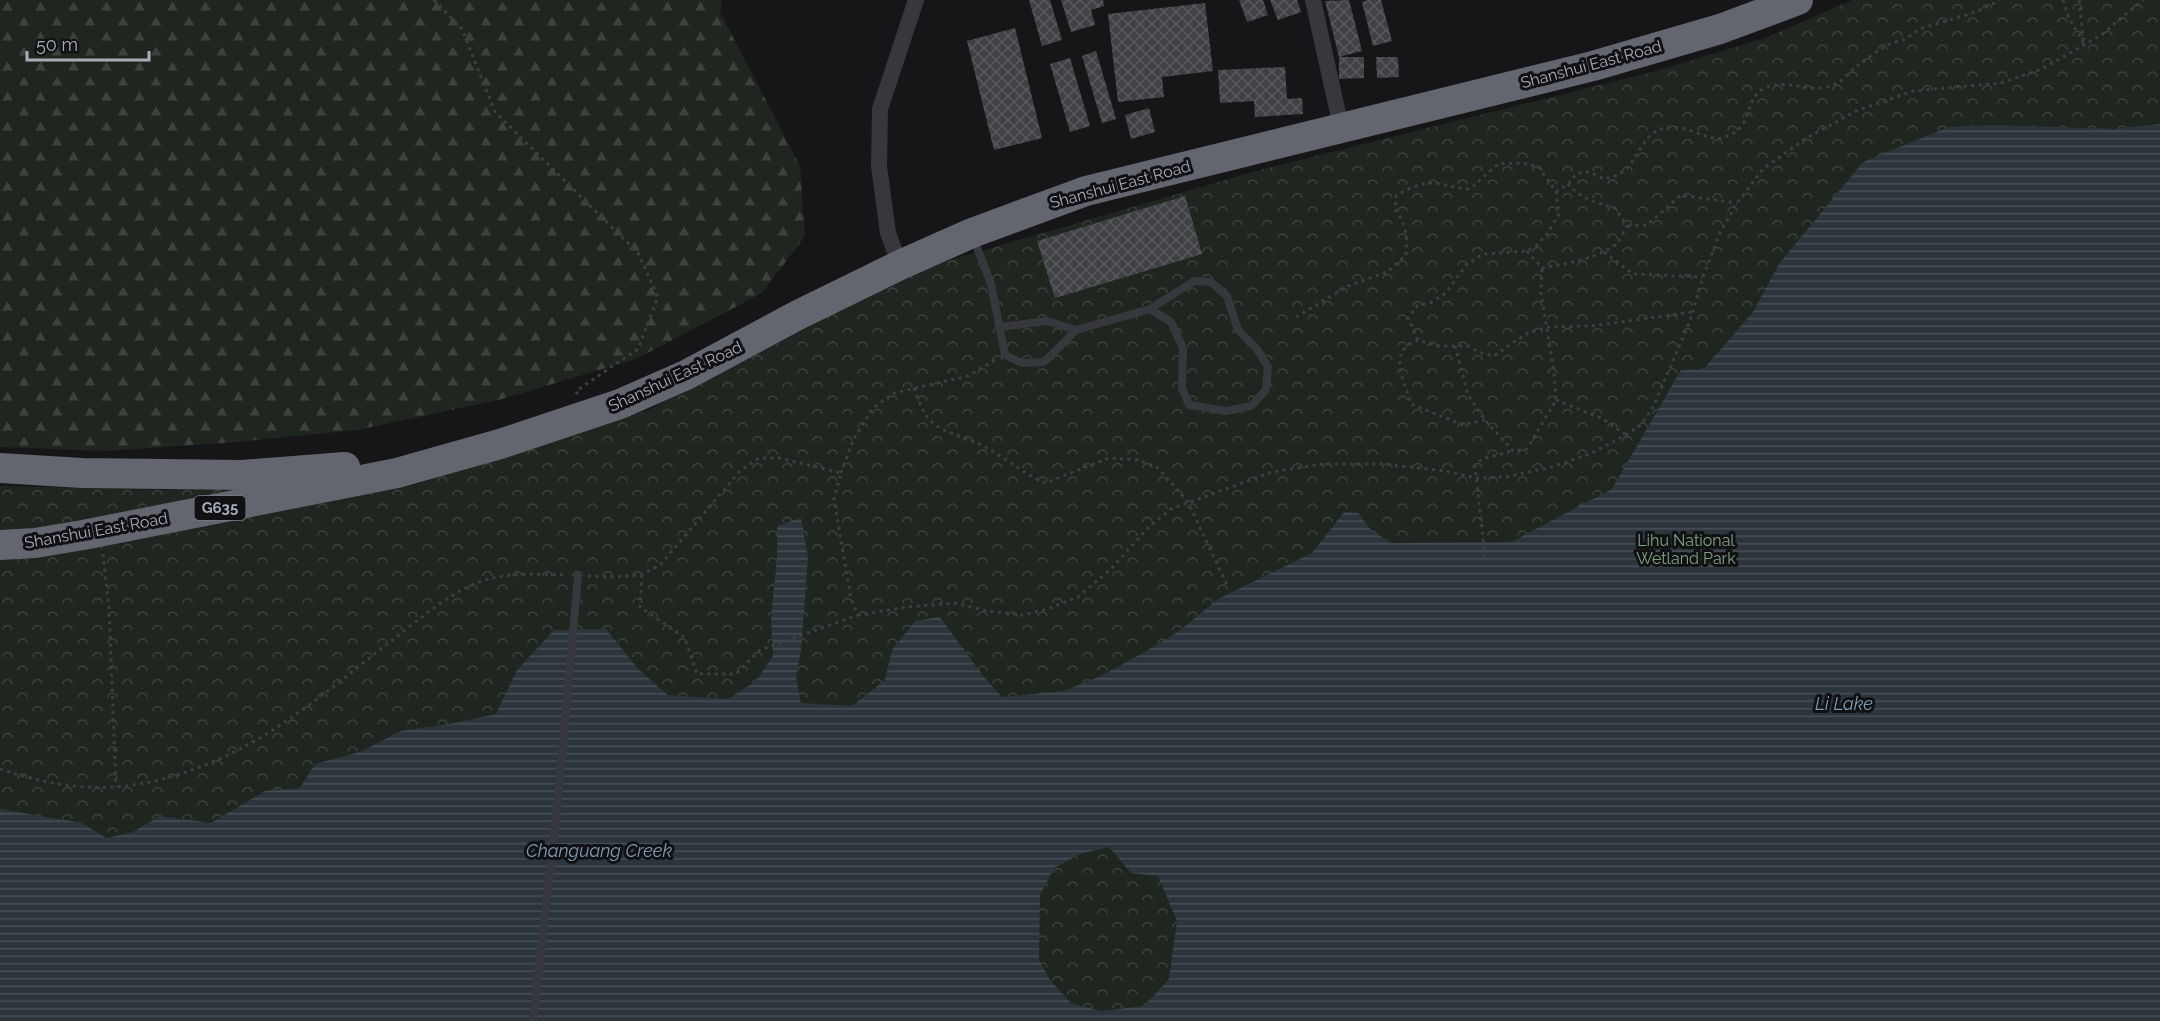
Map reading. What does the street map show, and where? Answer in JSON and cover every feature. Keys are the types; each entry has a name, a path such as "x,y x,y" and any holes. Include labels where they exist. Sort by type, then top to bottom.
{"highway":[{"name":"Shanshui East Road","path":"0,545 35,543 101,532 397,473 500,444 620,404 686,375 798,315 900,265 972,233 1086,191 1593,66 1720,29 1798,0"},
{"name":"Shanshui East Road","path":"0,468 82,473 242,475 438,460"}],"street":[{"path":"900,265 886,222 879,166 880,109 916,0"},
{"path":"1313,0 1341,128"}],"lane":[{"path":"972,233 991,284 1005,355 1022,363 1044,362 1076,330 1150,309 1194,281 1211,282 1227,296 1238,330 1257,349 1268,367 1266,390 1251,406 1226,411 1189,405 1182,388 1183,348 1171,322 1150,309"},
{"path":"1000,327 1047,321 1076,330"},
{"path":"533,1021 578,576"}],"path":[{"path":"434,0 462,29 495,112 638,253 658,297 638,349 576,391 586,416"},
{"path":"1556,192 1568,184 1577,173 1590,172 1604,179 1618,176 1627,169 1647,138 1664,128 1688,128 1719,139 1735,133 1746,123 1753,100 1763,89 1782,84 1819,89 1836,84 1856,66 1891,43 1903,40 1920,29 1986,9 1999,0"},
{"path":"2063,0 2068,16 2084,44"},
{"path":"2079,0 2084,44"},
{"path":"642,575 640,607 685,638 697,674 736,674 760,650 858,615 954,603 987,611 1023,615 1047,609 1078,597 1111,569 1148,528 1171,508 1272,472 1323,464 1382,464 1446,471 1476,478 1506,477 1551,467 1590,454 1626,435 1642,423 1654,405 1693,312 1702,278 1719,235 1737,202 1763,169 1805,139 1856,111 1913,91 2001,83 2042,69 2101,35 2143,0"},
{"path":"1296,317 1348,286 1388,272 1406,255 1408,234 1402,218 1395,209 1396,196 1411,187 1436,183 1458,189 1470,189 1498,164 1523,164 1539,167 1556,192 1559,214 1547,234 1537,245 1527,251 1483,254 1466,265 1446,293 1432,302 1417,306 1408,318 1418,340"},
{"path":"1568,184 1576,194 1615,208 1627,226"},
{"path":"1627,226 1647,225 1681,195 1737,202"},
{"path":"1542,268 1558,266 1604,252 1618,242 1627,226"},
{"path":"1485,557 1475,466 1482,459 1527,449 1556,400 1541,293 1542,268 1527,251"},
{"path":"1604,252 1633,274 1702,278"},
{"path":"1485,420 1463,425 1411,404 1400,369 1400,356 1405,348 1418,340 1438,346 1467,346 1494,356 1526,334 1546,327 1592,326 1693,312"},
{"path":"1455,346 1468,395 1485,420 1513,451"},
{"path":"858,615 851,598 834,500 853,440 873,408 894,393 968,376 1005,355"},
{"path":"914,388 922,410 933,423 982,445 1009,460 1029,476 1045,483 1109,458 1139,460 1158,468 1188,502 1228,587"},
{"path":"1556,400 1602,419 1626,435"},
{"path":"0,769 63,784 116,787 179,774 244,747 292,718 434,608 466,589 493,578 548,574 608,577 642,575 661,564 740,471 759,458 779,458 841,472"},
{"path":"101,532 109,609 116,787"}],"green space":[{"path":"0,0 722,0 720,12 800,166 805,236 762,293 636,359 502,399 357,430 236,442 106,451 0,447"},
{"name":"Lihu National Wetland Park","path":"1852,0 2160,0 2160,1021 0,1021 0,486 171,490 414,485 646,411 926,267 1260,170 1660,70 1768,37"}],"water":[{"name":"Li Lake","path":"2160,124 2160,1021 0,1021 0,809 82,823 106,838 133,832 160,816 211,823 265,791 300,788 315,764 360,752 401,731 496,714 517,670 554,630 606,629 638,669 668,695 728,699 756,681 773,656 771,617 777,560 777,526 801,518 808,557 801,650 796,678 801,703 852,706 885,680 892,650 915,621 940,617 984,677 1002,697 1064,691 1099,677 1143,653 1179,631 1218,599 1312,553 1344,512 1358,513 1372,531 1392,543 1511,542 1612,489 1681,370 1704,369 1753,312 1779,264 1863,162 1949,127 1994,125 2114,129","holes":["1109,847 1131,873 1158,876 1177,921 1169,979 1144,1006 1101,1011 1071,1003 1050,980 1039,960 1040,895 1054,868 1080,854"]}],"building":[{"path":"1029,0 1050,0 1062,40 1042,46"},
{"path":"1061,0 1103,0 1104,6 1091,10 1095,25 1071,32"},
{"path":"1239,0 1263,0 1268,15 1247,22"},
{"path":"1270,0 1297,0 1301,12 1278,20"},
{"path":"1349,0 1362,51 1339,57 1325,1"},
{"path":"1381,0 1392,41 1373,46 1362,2"},
{"path":"1205,3 1213,71 1162,77 1164,97 1118,102 1108,14"},
{"path":"1015,28 1042,138 994,150 967,41"},
{"path":"1096,51 1116,119 1102,123 1082,56"},
{"path":"1339,57 1364,57 1364,78 1339,79"},
{"path":"1376,57 1398,57 1399,77 1377,78"},
{"path":"1070,58 1090,126 1070,132 1050,64"},
{"path":"1285,67 1287,99 1302,98 1303,114 1255,117 1254,101 1220,103 1218,70"},
{"path":"1149,108 1155,132 1131,139 1125,115"},
{"path":"1185,196 1202,254 1055,298 1037,241"}],"water label":[{"name":"Changuang Creek","path":"599,851"}]}
